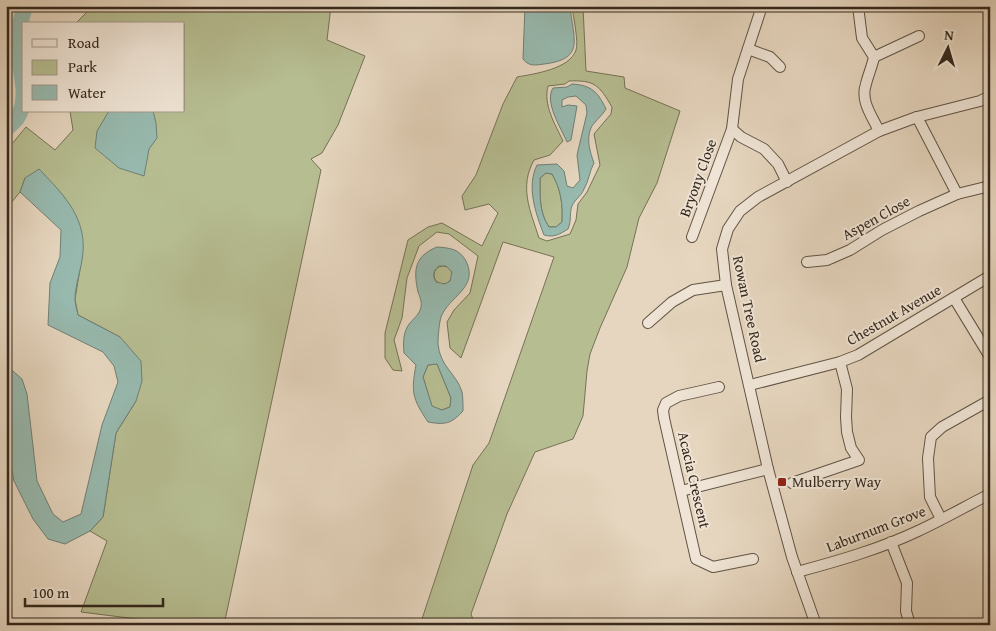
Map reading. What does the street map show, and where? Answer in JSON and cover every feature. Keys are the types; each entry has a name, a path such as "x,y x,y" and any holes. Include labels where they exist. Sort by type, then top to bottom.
{"street":[{"name":"Bryony Close","path":"692,237 732,129 738,78 762,6"},
{"path":"858,6 862,38 874,58 865,85 864,101 880,131"},
{"path":"874,58 919,36"},
{"path":"748,49 770,57 780,67"},
{"name":"Rowan Tree Road","path":"816,625 797,572 768,469 726,284 722,249 728,229 740,211 758,198 880,131 917,118 980,101 990,96"},
{"path":"917,118 956,194"},
{"name":"Bryony Close","path":"732,129 741,137 764,149 778,164 787,182"},
{"name":"Aspen Close","path":"807,262 827,260 850,250 882,230 956,194 990,186"},
{"name":"Chestnut Avenue","path":"750,385 840,362 858,355 990,276"},
{"path":"648,323 672,302 693,290 726,284"},
{"path":"954,298 990,357"},
{"path":"792,483 859,460 851,448 847,432 847,389 840,362"},
{"name":"Acacia Crescent","path":"719,387 679,396 666,403 663,410 696,559 713,567 754,559"},
{"path":"941,519 930,497 928,458 931,437 942,427 990,400"},
{"path":"682,491 768,469"},
{"name":"Laburnum Grove","path":"797,572 891,542 918,531 990,494"},
{"path":"891,542 907,584 906,611 910,625"}],"green space":[{"path":"93,6 331,6 327,40 365,56 338,125 322,153 311,159 321,170 224,625 185,625 81,612 107,541 90,531 103,517 116,433 136,401 120,337 78,315 75,299 82,257 25,178 20,192 6,209 6,151 26,127 55,150 73,130 70,112 185,112 185,22 77,22"},
{"path":"572,6 583,7 586,71 624,77 625,88 680,111 657,183 639,218 627,267 590,354 583,416 573,439 535,452 507,514 471,614 475,625 420,625 473,465 489,443 554,257 503,242 461,358 450,348 447,322 454,310 470,293 478,256 449,234 437,232 419,246 407,278 402,318 394,340 402,371 393,370 385,358 385,333 408,240 428,227 442,223 482,246 498,213 489,204 465,210 462,196 476,175 503,104 517,77 551,70 567,62 576,50 577,41","holes":["569,81 595,85 600,89 612,107 611,114 594,134 600,165 587,192 578,204 576,220 570,234 547,241 539,238 532,218 527,180 534,160 550,155 563,141 548,107 547,93 548,86 565,84"]},
{"path":"546,173 552,174 558,185 561,197 562,222 556,227 549,227 543,216 540,178"},
{"path":"439,266 447,266 452,271 450,282 439,284 434,279 434,271"},
{"path":"437,364 451,398 450,407 442,410 432,407 423,377 428,365"}],"water":[{"path":"525,6 570,6 574,46 566,57 557,61 535,65 523,59"},
{"path":"572,84 593,90 606,109 592,126 590,132 589,146 594,163 583,192 572,206 568,229 557,235 548,236 544,235 533,200 532,182 537,165 557,164 564,171 567,186 573,188 580,180 577,155 587,113 586,105 576,96 562,100 562,107 568,105 577,106 571,140 567,142 552,108 551,94 553,88 567,87","holes":["546,173 552,174 561,197 562,209 562,222 556,227 549,227 546,222 543,216 540,197 540,178"]},
{"path":"108,112 153,112 157,138 149,149 144,176 119,168 95,148 97,131"},
{"path":"39,169 66,199 73,210 82,233 82,260 75,299 78,315 120,337 141,361 142,381 136,401 116,433 103,517 90,531 65,544 48,539 33,519 14,481 7,442 6,365 22,379 27,394 37,481 53,514 63,522 81,514 102,425 118,382 114,366 103,352 48,325 50,283 60,257 61,230 20,192 25,178"},
{"path":"437,247 454,250 466,261 469,270 469,278 466,285 450,303 441,317 439,352 445,365 460,386 463,401 463,411 455,419 443,423 428,422 419,407 413,389 416,365 404,353 406,330 421,307 416,277 417,264","holes":["439,266 446,266 452,272 450,281 445,284 436,282 434,278 434,271","437,364 451,398 450,407 442,410 432,406 423,377 428,365"]}],"waterway":[{"path":"22,76 17,36 26,6"},
{"path":"6,129 14,122 22,109"}],"place":[{"name":"Mulberry Way","path":"782,482"}]}
